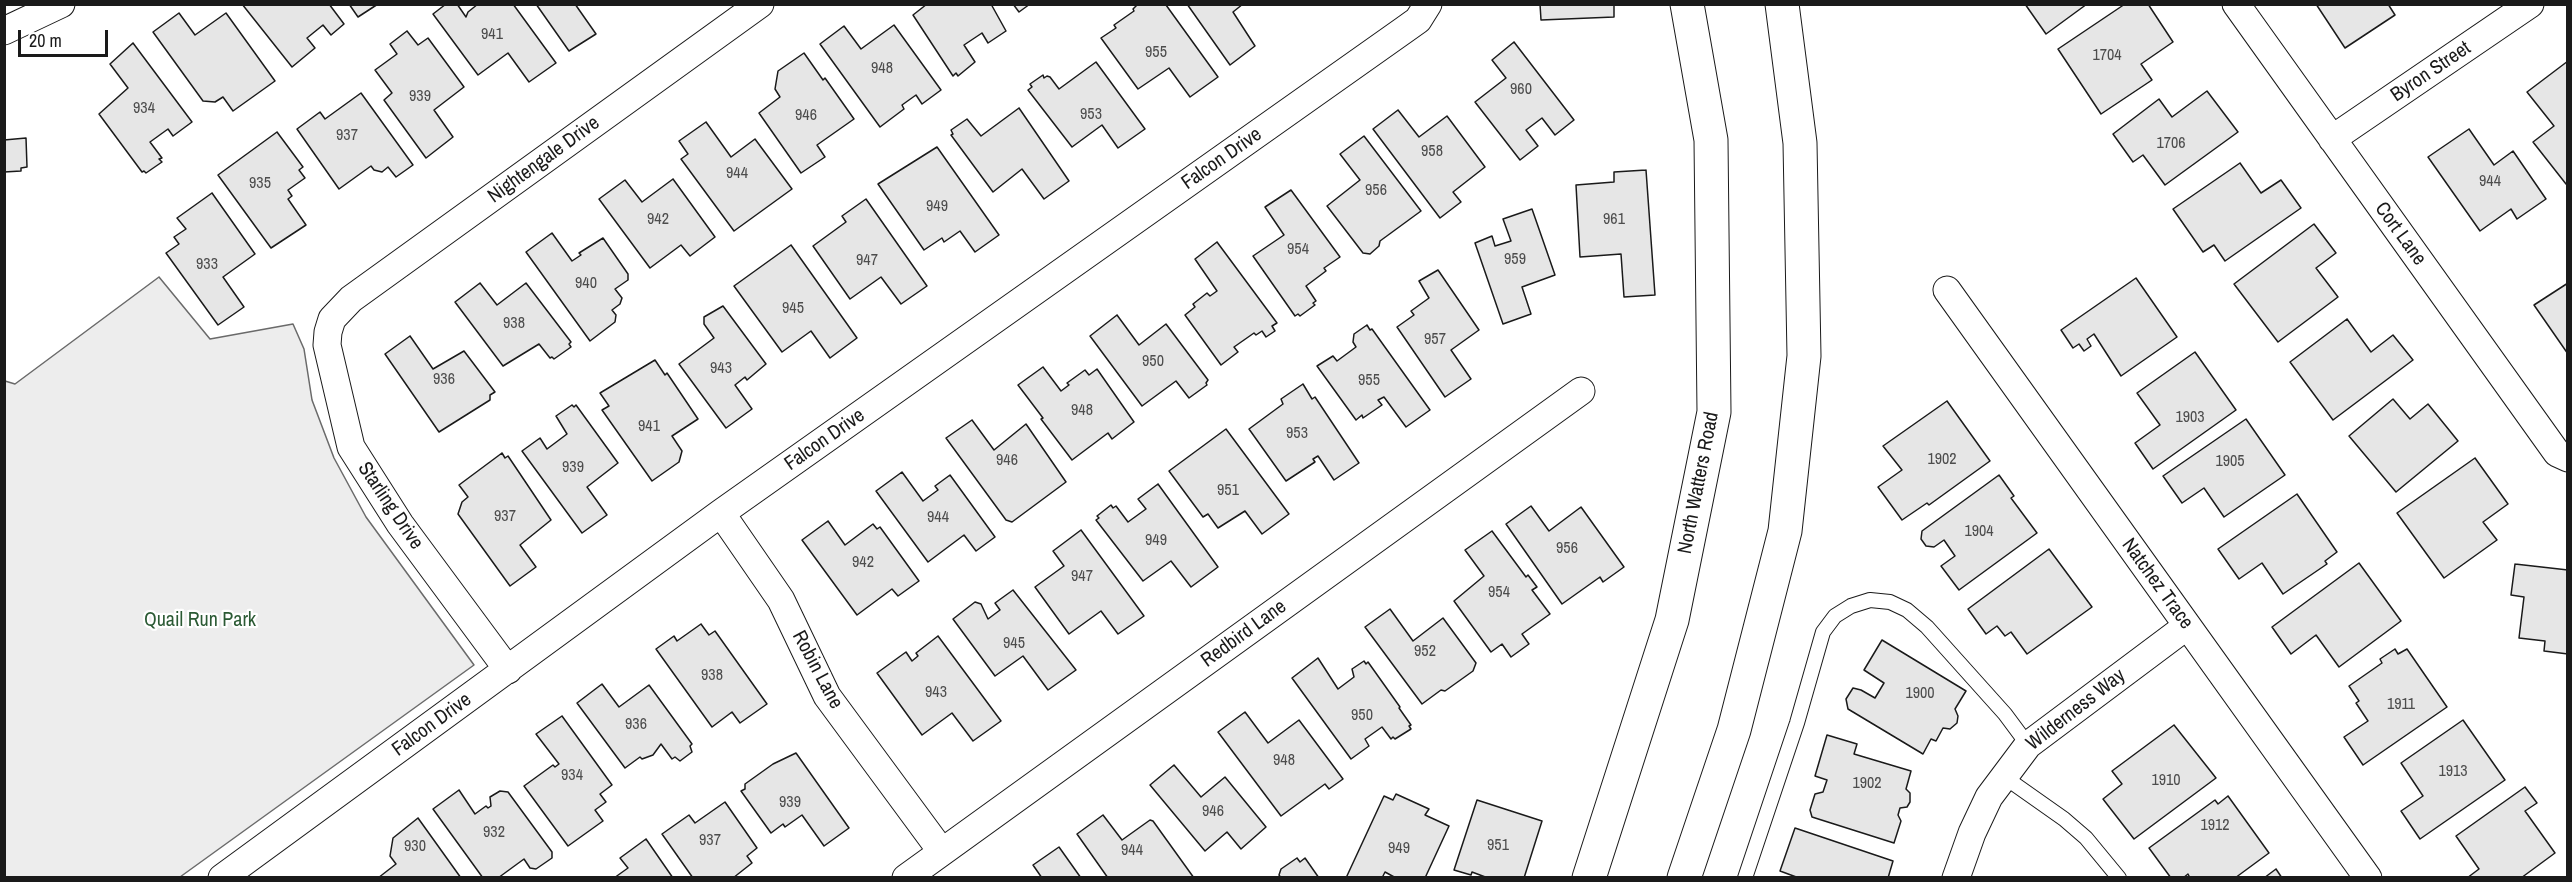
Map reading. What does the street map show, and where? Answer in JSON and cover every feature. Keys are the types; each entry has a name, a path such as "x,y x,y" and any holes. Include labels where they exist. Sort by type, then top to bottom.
{"main road":[{"name":"North Watters Road","path":"1589,878 1672,620 1714,412 1711,140 1688,4"},
{"path":"1684,878 1734,730 1785,531 1804,356 1800,143 1782,4"}],"street":[{"path":"4,31 61,4"},
{"name":"Nightengale Drive","path":"332,319 351,299 760,4"},
{"name":"Falcon Drive","path":"222,878 721,513 1418,20 1428,4"},
{"name":"Cort Lane","path":"2236,4 2557,453 2568,458"},
{"name":"Byron Street","path":"2332,139 2530,4"},
{"name":"Natchez Trace","path":"1947,290 2368,878"},
{"name":"Starling Drive","path":"332,319 327,345 351,447 400,524 508,669"},
{"name":"Redbird Lane","path":"906,878 1581,391"},
{"name":"Robin Lane","path":"721,513 781,600 827,696 942,852"},
{"name":"Wilderness Way","path":"1956,878 1971,832 1989,797 2028,745 2187,626"}],"lane":[{"path":"1745,878 1797,723 1823,632 1835,616 1851,606 1870,600 1890,602 1907,610 1927,627 2005,714 2028,745"},
{"path":"2003,776 2064,819 2086,838 2119,878"}],"shaded area":[{"name":"Quail Run Park","path":"159,277 210,339 293,324 304,349 312,400 334,458 366,517 474,665 180,877 5,877 5,381 15,384"}],"building":[{"path":"242,4 329,4 344,24 331,35 323,25 307,38 315,48 292,67"},
{"path":"349,4 378,4 358,17"},
{"path":"446,4 457,4 466,17 468,12 478,4 513,4 556,63 529,82 508,53 478,75 433,14"},
{"path":"536,4 575,4 596,34 569,51"},
{"path":"927,4 991,4 1006,31 988,43 982,33 964,45 975,62 958,76 956,73 953,76 913,15"},
{"path":"1013,4 1030,4 1019,12"},
{"path":"1138,4 1166,5 1218,77 1190,97 1169,68 1138,89 1101,38 1116,28 1114,25 1134,11 1133,9"},
{"path":"1187,4 1243,4 1233,12 1255,46 1230,65"},
{"path":"1540,4 1614,4 1614,17 1541,20"},
{"path":"2025,4 2087,4 2046,34"},
{"path":"2125,4 2148,4 2173,42 2141,64 2152,80 2101,114 2058,49"},
{"path":"2316,4 2388,4 2395,15 2345,48"},
{"path":"179,13 195,35 226,13 275,81 233,111 223,97 215,102 203,101 153,32"},
{"path":"894,25 941,90 922,104 916,95 902,105 904,109 880,127 820,44 844,26 861,49"},
{"path":"407,31 418,45 428,38 464,87 434,110 453,137 426,158 384,100 392,93 375,70 397,54 390,44"},
{"path":"1514,42 1574,120 1555,135 1542,118 1526,130 1538,146 1520,160 1475,102 1506,78 1492,60"},
{"path":"133,43 192,122 173,136 168,129 150,142 162,158 159,159 162,162 146,173 142,172 99,114 128,88 110,64"},
{"path":"804,53 854,119 817,145 825,157 801,173 759,113 780,97 775,89 778,71"},
{"path":"2568,61 2568,183 2566,184 2533,142 2554,126 2527,92"},
{"path":"1096,62 1145,129 1118,148 1102,125 1072,147 1028,90 1032,87 1030,84 1043,75 1044,78 1050,77 1059,89"},
{"path":"2207,91 2238,132 2165,185 2143,155 2133,162 2113,134 2159,99 2172,117"},
{"path":"361,93 413,165 396,177 388,167 382,172 374,170 371,166 339,189 297,129 320,112 325,119"},
{"path":"1019,108 1069,181 1044,199 1022,169 993,192 951,135 953,134 951,130 967,119 981,136"},
{"path":"1398,110 1419,137 1447,116 1485,167 1453,192 1461,202 1440,218 1373,129"},
{"path":"706,122 731,157 755,139 792,189 734,231 681,159 688,154 679,141"},
{"path":"2469,129 2494,165 2513,151 2546,199 2517,219 2511,209 2480,231 2428,157"},
{"path":"277,132 303,167 299,170 305,178 288,190 292,196 288,199 306,225 271,248 218,175"},
{"path":"1364,136 1421,211 1380,241 1379,246 1370,254 1363,253 1327,206 1360,180 1340,154"},
{"path":"26,138 27,167 21,168 21,171 4,172 4,140"},
{"path":"937,147 999,235 975,252 960,231 944,242 942,238 924,250 878,184"},
{"path":"2240,163 2261,193 2281,180 2301,208 2225,261 2214,245 2203,252 2173,209"},
{"path":"1646,170 1655,295 1624,297 1621,254 1580,257 1576,185 1614,182 1614,172"},
{"path":"673,179 715,237 690,256 681,245 650,268 599,199 625,180 642,202"},
{"path":"1291,190 1340,257 1324,268 1326,271 1306,286 1316,301 1313,303 1315,305 1300,316 1298,314 1295,316 1253,256 1284,235 1265,207"},
{"path":"212,193 255,254 223,277 244,307 218,325 166,253 179,244 174,237 186,229 177,218"},
{"path":"866,199 927,286 901,304 881,277 850,299 813,246 846,222 842,216"},
{"path":"1532,209 1555,275 1522,287 1531,314 1503,324 1475,243 1492,236 1495,246 1511,241 1503,219"},
{"path":"2314,224 2336,253 2316,268 2338,297 2278,342 2234,284"},
{"path":"552,233 572,261 581,255 579,253 603,238 628,274 628,280 615,289 622,298 620,304 612,310 616,315 615,322 590,341 526,252"},
{"path":"1217,242 1277,323 1272,326 1275,331 1266,337 1262,331 1256,335 1254,333 1234,347 1238,352 1221,365 1185,315 1195,307 1193,304 1207,293 1210,296 1217,291 1195,259"},
{"path":"791,245 857,338 830,358 811,331 782,352 734,286"},
{"path":"1438,270 1479,330 1451,350 1471,379 1445,397 1397,327 1414,315 1411,311 1429,298 1419,281"},
{"path":"2136,278 2177,337 2121,376 2094,334 2087,339 2091,346 2084,351 2079,344 2073,348 2061,330"},
{"path":"480,283 497,305 526,283 571,342 569,344 571,347 554,359 550,358 539,344 503,366 455,302"},
{"path":"2568,283 2568,354 2534,305"},
{"path":"723,306 766,364 747,380 745,377 735,385 752,409 726,428 679,364 714,338 704,324 704,317"},
{"path":"1117,315 1139,345 1166,324 1208,380 1207,385 1189,398 1176,381 1142,406 1090,336"},
{"path":"2347,319 2371,352 2393,335 2413,360 2333,420 2290,362"},
{"path":"1367,325 1430,410 1406,427 1384,397 1378,400 1382,405 1356,420 1317,366 1333,356 1337,361 1356,347 1353,342 1354,334"},
{"path":"410,336 433,369 464,351 495,392 490,395 490,400 439,432 385,354"},
{"path":"2195,352 2236,410 2153,469 2135,443 2160,425 2137,393"},
{"path":"655,360 665,375 667,373 698,419 672,436 682,451 679,462 652,481 602,410 609,406 600,393"},
{"path":"1043,367 1061,391 1069,385 1067,383 1085,370 1089,375 1097,369 1134,422 1112,439 1108,433 1072,460 1018,385"},
{"path":"1303,384 1312,399 1315,397 1359,463 1334,480 1318,456 1313,459 1315,462 1286,481 1249,429 1283,404 1281,399"},
{"path":"2393,399 2410,419 2428,404 2458,441 2396,492 2349,436"},
{"path":"1947,401 1990,461 1929,505 1927,503 1902,520 1878,487 1902,470 1883,446"},
{"path":"572,405 574,407 576,405 618,463 587,487 607,515 582,533 522,451 540,438 547,449 567,434 556,416"},
{"path":"2246,419 2285,475 2224,517 2204,488 2182,503 2163,476"},
{"path":"972,420 994,450 1026,424 1066,482 1012,522 1006,520 946,438"},
{"path":"1226,429 1289,514 1262,534 1245,511 1218,528 1208,514 1203,517 1169,471"},
{"path":"502,453 505,458 508,456 551,520 520,545 536,567 510,586 458,514 462,502 468,497 459,485"},
{"path":"2475,458 2508,504 2483,522 2497,540 2444,578 2397,513"},
{"path":"902,472 923,501 938,490 935,486 950,475 995,537 976,551 964,535 928,562 876,491"},
{"path":"1999,475 2014,496 2011,498 2037,533 1959,590 1941,566 1955,556 1944,540 1934,547 1926,546 1921,539 1922,531"},
{"path":"1158,484 1218,567 1191,587 1171,561 1143,581 1096,520 1099,518 1097,516 1111,505 1113,508 1116,506 1128,522 1146,509 1138,499"},
{"path":"2297,494 2337,552 2325,561 2327,564 2283,594 2262,563 2239,579 2218,549"},
{"path":"1531,506 1549,531 1581,507 1624,567 1603,582 1600,577 1562,604 1506,524"},
{"path":"828,521 845,545 873,524 877,529 880,527 919,581 898,596 892,589 857,615 802,540"},
{"path":"1081,530 1144,616 1118,634 1101,611 1069,634 1035,587 1064,566 1053,551"},
{"path":"1492,531 1526,577 1528,575 1537,587 1532,590 1550,614 1522,634 1529,644 1511,657 1502,644 1491,652 1454,601 1484,576 1465,550"},
{"path":"2049,549 2092,607 2027,654 2011,632 2005,636 1997,626 1986,634 1968,609"},
{"path":"2359,563 2401,621 2339,667 2316,635 2291,654 2272,627"},
{"path":"2515,564 2568,570 2568,654 2544,651 2545,641 2519,638 2524,597 2511,595"},
{"path":"1013,590 1076,670 1048,690 1023,656 995,676 953,619 975,602 981,604 988,619 1000,610 995,603"},
{"path":"1390,609 1413,641 1443,618 1476,663 1473,671 1422,704 1365,627"},
{"path":"701,624 709,635 715,631 767,704 740,723 732,712 712,727 656,649 674,636 677,641"},
{"path":"938,636 1001,721 973,741 952,713 922,735 877,673 906,652 912,661 918,656 916,653"},
{"path":"1882,640 1966,691 1955,709 1958,716 1957,723 1950,729 1943,728 1936,741 1931,739 1923,754 1848,709 1846,699 1853,688 1875,698 1884,683 1864,670"},
{"path":"2395,649 2398,654 2407,649 2447,707 2363,765 2344,737 2368,721 2356,703 2359,701 2349,686 2382,663 2380,659"},
{"path":"1318,658 1338,689 1354,677 1352,669 1364,661 1366,664 1368,662 1400,707 1411,729 1391,739 1382,727 1365,739 1369,746 1351,759 1292,678"},
{"path":"602,684 619,707 649,685 692,744 690,746 692,752 680,761 675,757 672,759 661,744 653,755 642,759 640,757 625,768 577,703"},
{"path":"1245,712 1268,743 1299,720 1343,779 1329,789 1325,784 1281,816 1218,732"},
{"path":"562,716 612,785 600,794 606,802 595,810 603,821 568,846 524,786 553,765 555,767 559,764 536,734"},
{"path":"2463,720 2505,780 2420,839 2401,811 2423,796 2401,763"},
{"path":"2174,725 2216,778 2134,839 2103,799 2122,784 2112,771"},
{"path":"1827,735 1857,744 1854,754 1911,771 1906,789 1910,793 1910,802 1907,807 1900,808 1898,815 1901,821 1894,843 1812,817 1810,810 1815,794 1823,792 1827,780 1815,776"},
{"path":"796,753 849,828 824,846 802,815 785,827 783,824 771,833 741,791 745,789 745,784 773,764"},
{"path":"1174,765 1201,797 1225,777 1266,827 1241,849 1227,832 1205,851 1150,785"},
{"path":"2525,787 2537,803 2525,811 2555,853 2521,878 2467,878 2479,869 2456,836"},
{"path":"459,790 475,814 486,806 488,808 491,806 490,797 500,791 508,792 552,852 552,858 536,869 530,868 524,859 498,878 483,878 433,809"},
{"path":"1396,794 1429,809 1425,815 1449,826 1425,878 1396,878 1385,872 1382,878 1346,878 1384,796 1393,800"},
{"path":"2228,796 2269,853 2235,878 2190,878 2188,874 2183,878 2171,878 2149,848 2215,800 2218,804"},
{"path":"1477,800 1542,821 1524,878 1488,878 1472,872 1471,875 1454,870"},
{"path":"725,802 757,848 747,856 752,863 733,878 693,878 662,834 689,815 695,823"},
{"path":"1103,815 1122,840 1150,820 1153,821 1194,878 1108,878 1077,834"},
{"path":"418,818 461,878 378,878 396,864 390,856 393,838"},
{"path":"1795,828 1893,861 1888,878 1799,878 1780,871"},
{"path":"646,839 673,878 614,878 628,868 620,858"},
{"path":"1059,847 1081,878 1042,878 1033,865"},
{"path":"1297,858 1300,862 1305,858 1319,878 1281,878 1279,875 1281,869"},
{"path":"2276,869 2282,878 2264,878"}]}
